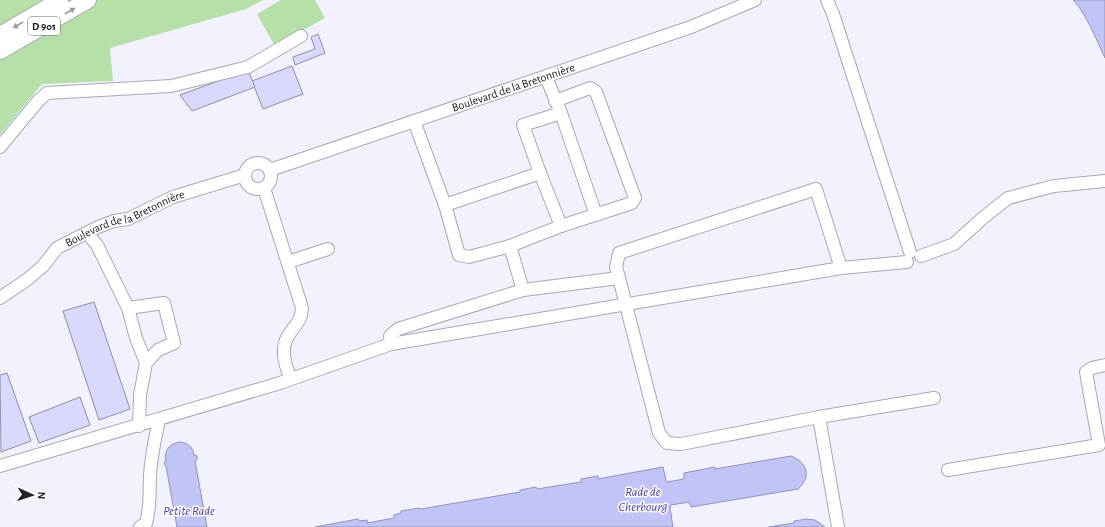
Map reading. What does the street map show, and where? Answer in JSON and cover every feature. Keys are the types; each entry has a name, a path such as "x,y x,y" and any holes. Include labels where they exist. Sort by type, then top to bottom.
{"main road":[{"name":"D 901","path":"0,35 60,0"},
{"name":"D 901","path":"0,51 88,0"}],"lane":[{"name":"Boulevard de la Bretonnière","path":"270,170 692,27 755,0"},
{"path":"827,0 833,14 913,257"},
{"path":"0,146 39,100 48,93 171,86 248,68 301,36"},
{"path":"546,77 561,113 596,215"},
{"path":"414,121 445,205 459,254 469,257 510,246 561,226 632,203 635,198 596,92 590,88 555,101"},
{"path":"561,113 523,125 540,174 561,226"},
{"path":"256,163 264,164 270,170 271,178 267,186 259,190 250,187 245,180 248,167 256,163"},
{"path":"445,205 540,174"},
{"name":"Boulevard de la Bretonnière","path":"0,298 28,279 43,266 57,248 114,221 128,219 174,197 245,175"},
{"path":"0,466 139,426 291,379 391,344 913,257 954,244 1008,198 1054,186 1105,181"},
{"path":"264,188 302,308 301,317 287,336 284,346 284,359 291,379"},
{"path":"841,268 816,189 619,253 616,267 659,433 667,443 681,444 819,417 934,398"},
{"path":"87,233 97,245 128,308 136,338 146,363 140,396 139,426"},
{"path":"510,246 523,290"},
{"path":"288,262 328,248"},
{"path":"391,344 390,336 398,329 523,290 619,278"},
{"path":"128,308 164,303 174,343 158,350 146,363"},
{"path":"948,470 1102,444 1086,372 1092,368 1105,365"},
{"path":"819,417 838,527"},
{"path":"140,527 146,523 150,510 150,476 152,456 159,420"}],"green space":[{"path":"0,0 263,0 246,9 110,48 113,81 42,84 0,135"},
{"path":"281,0 315,0 325,18 275,46 257,14"}],"water":[{"path":"1073,0 1105,0 1105,58 1087,20"},
{"name":"Petite Rade","path":"180,442 190,446 194,455 197,456 197,460 195,461 207,527 177,527 164,462 166,461 168,448 173,444"},
{"name":"Rade de Cherbourg","path":"791,456 801,462 806,470 805,480 798,489 691,507 689,502 671,505 670,508 673,527 315,527 358,519 359,521 367,520 367,523 394,518 394,515 401,513 401,511 520,492 520,490 536,487 537,489 581,482 581,479 598,476 598,479 663,467 667,482 684,479 684,473"},
{"path":"807,519 815,520 825,527 769,527 794,523 794,521"}],"building":[{"path":"318,34 325,53 295,65 293,57 315,49 311,37"},
{"path":"292,66 303,94 263,109 252,81"},
{"path":"248,70 255,87 192,111 180,95"},
{"path":"94,302 130,409 99,420 63,311"},
{"path":"7,373 31,441 1,452 0,375"},
{"path":"80,397 90,425 39,443 29,417"}]}
